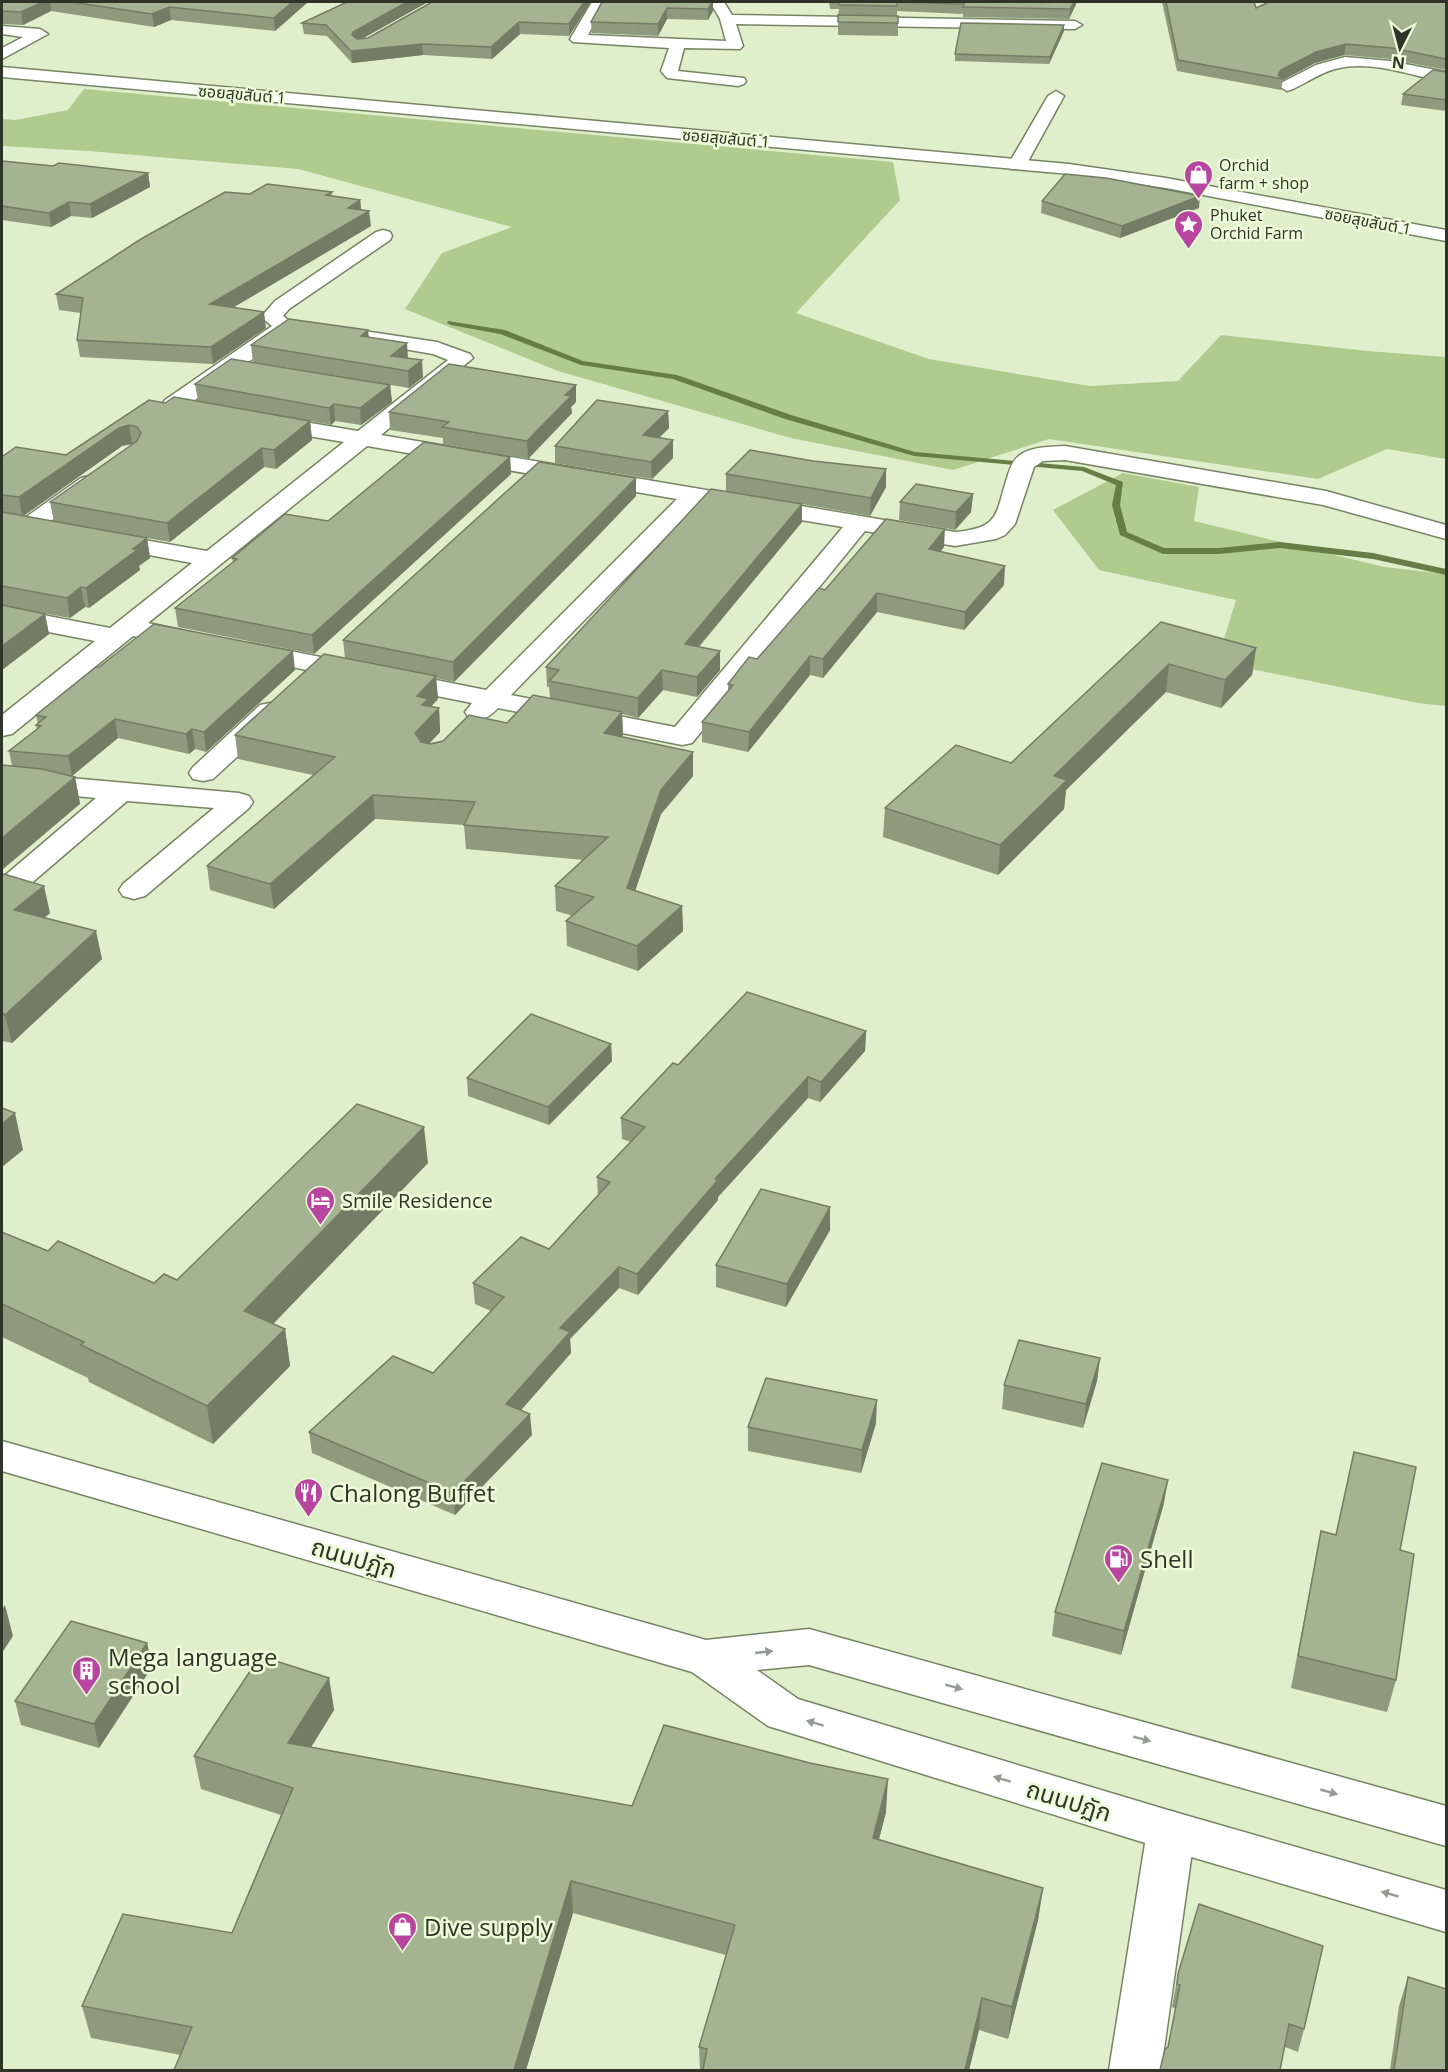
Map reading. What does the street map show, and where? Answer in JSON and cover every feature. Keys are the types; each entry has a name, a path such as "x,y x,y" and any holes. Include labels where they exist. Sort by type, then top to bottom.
{"street":[{"path":"599,2 578,39 735,46 727,20 717,2"},
{"path":"727,20 1075,26"},
{"path":"2,30 40,34 2,54"},
{"path":"678,44 669,71 673,75 738,81"},
{"path":"1287,86 1333,64 1343,62 1361,62 1446,77"},
{"name":"ซอยสุขสันต์ 1","path":"2,72 1017,165 1166,183 1446,236"},
{"path":"1017,165 1056,96"},
{"path":"310,329 286,326 271,317 282,305 383,236"},
{"path":"286,326 173,405 361,440 526,477 693,496 936,537 979,538 995,531 1007,521 1012,495 1026,462 1036,456 1065,453 1326,498 1446,532"},
{"path":"2,728 361,440 402,395 463,358 437,348 345,334"},
{"path":"228,366 252,370"},
{"path":"526,477 557,446"},
{"path":"27,527 102,473"},
{"path":"458,732 693,496"},
{"path":"2,522 211,560"},
{"path":"2,615 224,646 682,737 858,524"},
{"path":"202,773 346,642"},
{"path":"2,781 239,802 134,890"},
{"path":"2,893 120,792"},
{"name":"ถนนปฏัก","path":"2,1456 706,1658 784,1713 1171,1831 1446,1911"},
{"name":"ถนนปฏัก","path":"706,1658 809,1647 1446,1826"},
{"path":"1135,2070 1171,1831"}],"green space":[{"path":"84,89 893,162 900,200 796,313 929,359 1089,386 1178,381 1221,335 1446,357 1446,459 1387,449 1318,479 1049,439 953,470 791,438 558,371 405,309 442,253 512,227 298,169 2,146 2,119 16,120 68,110"},
{"path":"1123,473 1199,487 1194,521 1384,567 1446,574 1446,706 1418,703 1217,662 1236,600 1099,570 1053,510"}],"building":[{"path":"2,2 43,2 21,12 2,11"},
{"path":"71,2 292,2 274,18 169,7 152,14"},
{"path":"347,2 407,2 353,32 352,35 357,39 368,38 432,2 584,2 569,24 519,22 491,47 422,44 351,51 326,25 302,23"},
{"path":"602,2 712,2 708,9 667,8 658,24 591,22"},
{"path":"839,2 897,2 897,6 839,5"},
{"path":"897,2 1074,2 1070,9 963,7 964,4"},
{"path":"1166,2 1254,2 1256,8 1269,2 1446,2 1446,59 1392,48 1346,44 1316,52 1281,70 1278,75 1283,79 1178,60"},
{"path":"838,15 898,16 898,23 838,22"},
{"path":"961,23 1064,25 1050,57 955,54"},
{"path":"1433,70 1446,72 1446,100 1403,94"},
{"path":"2,161 53,166 59,163 148,173 90,204 69,202 49,213 2,206"},
{"path":"1065,174 1106,178 1200,196 1122,226 1042,201"},
{"path":"267,184 332,192 326,195 360,200 348,208 369,211 210,304 264,312 211,347 77,340 83,298 56,294 141,239 225,192 250,194"},
{"path":"289,319 368,330 361,336 407,343 391,356 422,360 408,371 251,345"},
{"path":"231,359 390,385 360,408 334,404 329,408 195,384"},
{"path":"449,364 576,385 565,395 571,396 527,441 442,427 449,422 389,412"},
{"path":"174,397 310,421 274,450 262,448 167,523 50,502 137,441 141,433 137,427 129,425 119,428 19,497 2,495 2,456 16,447 66,455 149,400 165,403"},
{"path":"597,400 668,411 643,435 673,440 651,462 555,446"},
{"path":"424,442 510,457 312,635 175,608 237,559 232,558 285,514 328,521"},
{"path":"750,450 813,461 886,469 871,498 726,474"},
{"path":"539,462 636,478 453,662 343,640"},
{"path":"916,484 973,494 956,512 900,502"},
{"path":"711,489 802,504 685,644 720,651 697,677 662,670 638,698 549,681 559,670 546,667"},
{"path":"2,512 147,538 133,549 137,550 86,588 81,587 67,598 2,586"},
{"path":"886,519 945,529 929,549 1005,566 965,612 877,593 823,659 810,656 749,732 702,722 733,685 728,684 749,657 757,659 819,588 825,590"},
{"path":"2,605 45,614 2,646"},
{"path":"1161,622 1256,648 1225,680 1169,664 1054,776 1067,780 1000,845 885,808 956,745 1011,763"},
{"path":"154,624 293,651 204,732 192,729 186,734 115,719 68,756 9,751 41,726 36,725 46,717 36,715"},
{"path":"324,654 436,676 417,696 428,699 422,705 439,708 415,733 421,742 431,744 443,741 469,715 507,723 533,695 622,712 604,733 693,752 661,790 627,888 682,906 637,946 566,921 594,897 555,886 608,837 464,825 475,802 373,795 270,884 207,866 335,757 235,735"},
{"path":"2,765 42,769 75,777 2,838"},
{"path":"2,875 44,886 14,910 96,931 5,1015 2,1013"},
{"path":"747,992 866,1031 821,1082 808,1077 715,1179 718,1180 637,1274 619,1267 560,1328 570,1332 506,1404 530,1414 453,1493 309,1432 393,1356 433,1373 504,1297 473,1283 521,1237 549,1249 610,1182 597,1177 645,1127 621,1118 673,1063 678,1065"},
{"path":"531,1014 611,1044 548,1107 467,1078"},
{"path":"357,1104 424,1127 244,1311 285,1329 207,1406 81,1345 84,1342 2,1304 2,1232 48,1251 58,1241 154,1283 164,1274 177,1280"},
{"path":"2,1108 15,1113 2,1124"},
{"path":"761,1189 830,1207 787,1284 716,1265"},
{"path":"1019,1340 1100,1358 1086,1404 1004,1385"},
{"path":"766,1378 877,1400 862,1450 748,1427"},
{"path":"1354,1452 1416,1467 1400,1550 1414,1554 1396,1680 1298,1656 1321,1531 1336,1535"},
{"path":"1102,1463 1168,1480 1124,1631 1055,1612"},
{"path":"71,1621 147,1643 94,1724 15,1701"},
{"path":"260,1656 329,1678 288,1743 632,1806 664,1725 810,1763 888,1779 873,1838 1043,1888 1012,2007 982,1998 965,2070 703,2070 707,2049 699,2047 735,1925 571,1881 514,2070 174,2070 192,2027 82,2006 123,1914 232,1933 293,1788 194,1756"},
{"path":"1199,1904 1323,1946 1304,2029 1289,2024 1280,2070 1160,2070 1165,2049 1168,2047 1180,1985 1177,1984 1178,1974"},
{"path":"1408,1977 1446,1989 1446,2070 1394,2070"}],"waterway":[{"path":"451,323 502,332 581,363 674,377 788,417 914,454 1084,469 1120,484 1116,505 1123,533 1163,551 1219,551 1280,545 1373,556 1446,572"}],"place":[{"name":"Orchid farm + shop","path":"1198,200"},
{"name":"Phuket Orchid Farm","path":"1189,250"},
{"name":"Smile Residence","path":"321,1226"},
{"name":"Chalong Buffet","path":"308,1518"},
{"name":"Shell","path":"1119,1584"},
{"name":"Mega language school","path":"87,1696"},
{"name":"Dive supply","path":"403,1952"}]}
